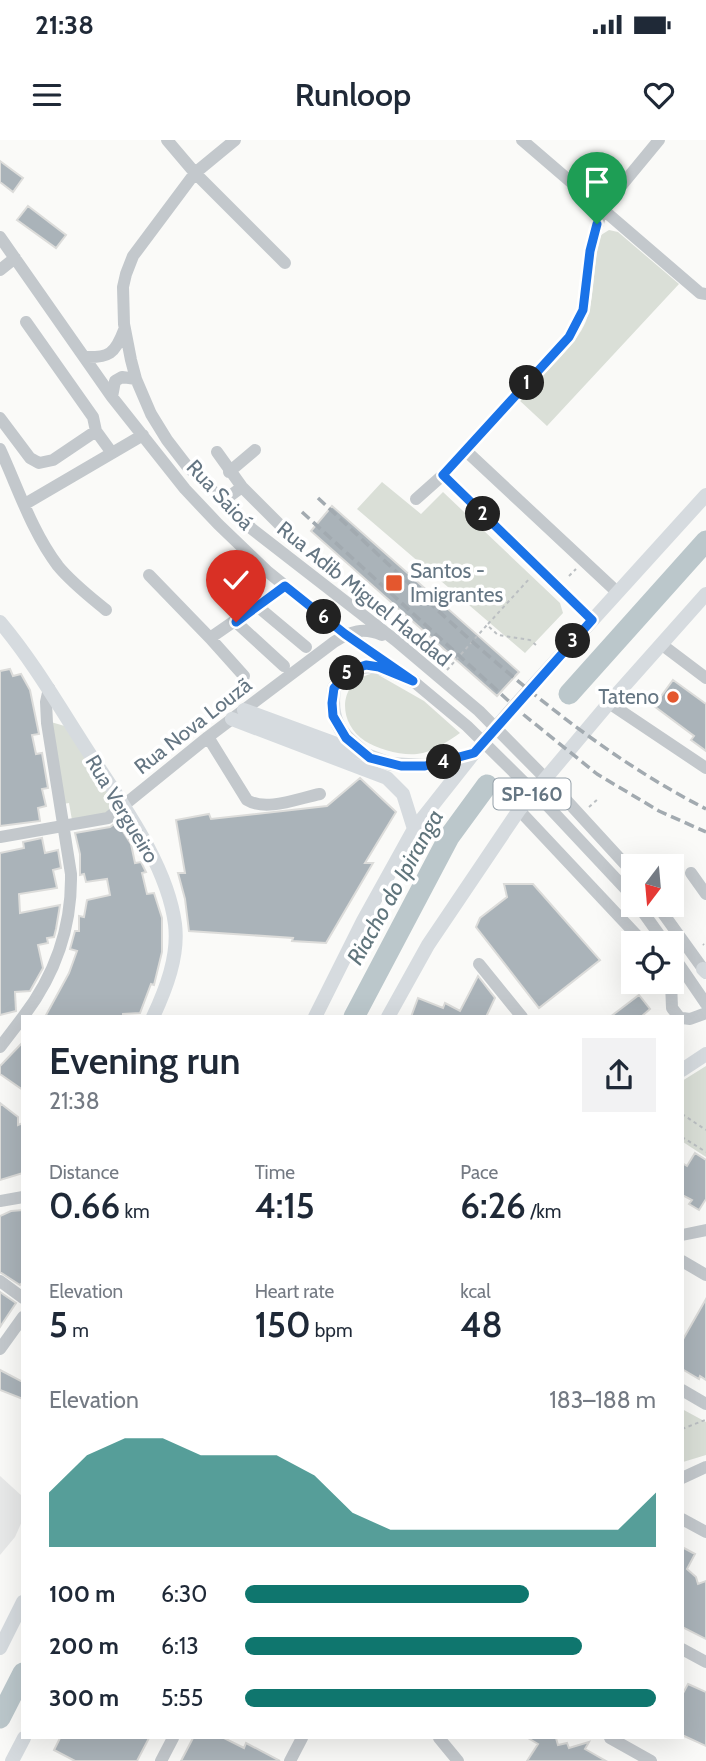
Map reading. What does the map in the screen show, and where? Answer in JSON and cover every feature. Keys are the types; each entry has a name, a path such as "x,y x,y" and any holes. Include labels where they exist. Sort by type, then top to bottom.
{"main road":[{"name":"SP-160","path":"316,1015 363,921 414,829 474,753 706,495"},
{"name":"SP-160","path":"389,1015 428,945 519,810 706,594"},
{"name":"Rua Vergueiro","path":"0,622 49,688 125,806 162,877 172,904 175,949 154,1015"},
{"path":"370,758 346,738 333,716 334,688 351,670 366,665 379,667 413,681"},
{"path":"238,715 391,764 438,764 474,753"},
{"path":"238,715 387,778 403,794 414,829"},
{"path":"684,1069 706,1054"},
{"path":"0,1648 21,1606"},
{"path":"12,1761 23,1739"}],"street":[{"path":"167,140 195,173 285,263"},
{"name":"Rua Adib Miguel Haddad","path":"235,140 195,173 129,264 123,287 125,328 136,379 151,414 187,466 223,501 263,537 395,640 479,711 621,860"},
{"path":"522,140 700,293 706,295"},
{"path":"416,499 443,475 569,337 583,310 591,244 602,209 659,140"},
{"name":"Rua Saioá","path":"0,237 112,397 184,489 285,586 345,634 413,681 467,726 544,802 621,884"},
{"path":"0,270 15,258"},
{"path":"26,322 93,417 96,431 112,453"},
{"path":"84,357 106,357 114,350 125,328"},
{"path":"112,397 115,381 122,377 136,379"},
{"path":"0,418 30,458 39,463 53,460 96,431"},
{"path":"25,504 143,435"},
{"path":"0,449 45,546 59,566 106,610"},
{"path":"229,472 255,450"},
{"path":"465,450 617,592"},
{"path":"217,452 242,487 298,543"},
{"path":"443,475 592,620"},
{"path":"223,501 242,487"},
{"path":"149,575 244,676"},
{"path":"210,638 285,586"},
{"path":"257,606 306,647"},
{"path":"236,622 284,666"},
{"path":"345,634 364,630 395,640"},
{"name":"Rua Nova Louzã","path":"0,837 108,818 208,737 345,634"},
{"path":"661,643 706,678"},
{"path":"24,1015 52,970 61,946 71,897 71,874 47,723 46,702 49,688"},
{"path":"608,704 706,768"},
{"path":"208,737 247,800 252,803 265,805 320,794"},
{"path":"519,810 633,931"},
{"path":"691,873 706,894"},
{"path":"666,917 705,971"},
{"path":"694,956 704,946"},
{"path":"480,964 520,1015"},
{"path":"684,972 706,1004"},
{"path":"671,994 672,1008 679,1015"},
{"path":"684,1017 706,1013"},
{"path":"0,1046 21,1020"},
{"path":"0,1201 21,1196"},
{"path":"684,1235 706,1230"},
{"path":"684,1262 706,1275"},
{"path":"0,1281 21,1297"},
{"path":"0,1349 21,1321"},
{"path":"684,1391 706,1404"},
{"path":"684,1477 706,1467"},
{"path":"684,1519 706,1532"},
{"path":"684,1649 706,1662"},
{"path":"162,1761 173,1739"},
{"path":"290,1761 301,1739"},
{"path":"440,1739 458,1761"},
{"path":"612,1739 651,1761"}],"path":[{"path":"569,576 576,568"},
{"path":"448,669 530,578"},
{"path":"486,625 498,635 530,640 536,645"},
{"path":"684,1115 706,1130"},
{"path":"684,1138 706,1152"},
{"path":"684,1428 705,1420"}],"shaded area":[{"path":"609,230 618,232 679,284 547,426 519,400 566,351 586,321 601,235"},
{"path":"382,482 421,514 443,492 560,603 563,613 525,653 357,509"},
{"path":"375,673 424,701 460,733 434,749 417,754 390,751 365,741 349,723 345,702 354,683"},
{"path":"51,722 68,727 109,790 104,796 116,813 72,820 69,803 63,804"},
{"path":"706,1066 706,1157 684,1143 684,1080"},
{"path":"684,1410 706,1422 706,1455 684,1462"},
{"path":"0,1476 21,1495 21,1524 15,1537 0,1555"}],"building":[{"path":"0,161 23,178 13,192 0,182"},
{"path":"28,206 66,235 56,248 17,220"},
{"name":"Santos - Imigrantes","path":"332,506 519,672 497,696 311,531"},
{"path":"10,669 13,676 21,674 30,690 39,734 32,735 36,754 42,753 48,788 42,789 46,806 38,808 40,821 0,826 0,671"},
{"path":"673,680 706,704 706,751 691,740 694,736 654,706"},
{"path":"360,778 396,812 365,863 373,863 326,943 292,941 293,938 189,931 178,873 185,873 176,820 209,814 211,819 327,806"},
{"path":"117,822 131,844 135,863 141,862 146,872 142,873 147,894 154,893 162,918 162,952 154,985 151,984 140,1013 46,1015 69,973 77,951 70,949 75,931 79,931 79,916 84,917 87,900 110,895 107,879 86,882 84,874 80,875 80,854 75,833 110,827"},
{"path":"42,838 45,853 58,850 61,868 53,870 57,888 19,894 20,913 60,905 56,929 54,937 47,938 48,943 38,945 43,968 30,991 15,992 16,1011 0,1015 0,853 24,848 23,842"},
{"path":"504,884 533,884 600,960 539,1008 476,927 480,918 507,897"},
{"path":"478,976 495,998 487,1015 412,1015 418,998 443,1008 445,1003 460,1011"},
{"path":"639,995 650,1009 643,1015 613,1015"},
{"path":"21,1044 21,1089 0,1074 0,1066"},
{"path":"0,1103 18,1117 18,1125 21,1124 21,1174 0,1180"},
{"path":"695,1153 706,1160 706,1199 699,1210 689,1204 692,1200 684,1196 684,1164 687,1166"},
{"path":"21,1210 20,1285 0,1272 0,1216"},
{"path":"0,1292 16,1303 0,1327"},
{"path":"706,1299 706,1380 684,1370 684,1338"},
{"path":"0,1370 21,1381 21,1398 0,1390"},
{"path":"684,1548 695,1554 687,1569 696,1577 698,1584 706,1581 706,1639 684,1628"},
{"path":"688,1684 706,1692 706,1746 684,1736 684,1691"},
{"path":"60,1739 148,1739 137,1761 75,1761 54,1750"},
{"path":"192,1739 226,1739 244,1748 246,1743 280,1761 181,1761"},
{"path":"530,1739 556,1739 558,1745 567,1743 569,1748 589,1742 585,1749 606,1761 527,1761 538,1744"}],"waterway":[{"name":"Riacho do Ipiranga","path":"569,694 706,541"},
{"name":"Riacho do Ipiranga","path":"355,1015 449,837 487,785"},
{"name":"Riacho do Ipiranga","path":"0,1718 21,1677"}],"railway":[{"path":"318,498 455,626 550,707 600,744 706,809"},
{"path":"302,512 524,715 597,774 659,811 706,832"}],"place":[{"name":"Santos - Imigrantes","path":"394,583"},
{"name":"Tateno","path":"673,697"}],"route":[{"path":"236,622 285,586 345,634 413,681 379,667 366,665 351,670 342,677 334,688 332,703 333,716 346,738 370,758 401,766 425,766 474,753 592,620 443,475 569,337 583,310 590,251 597,224"}]}
